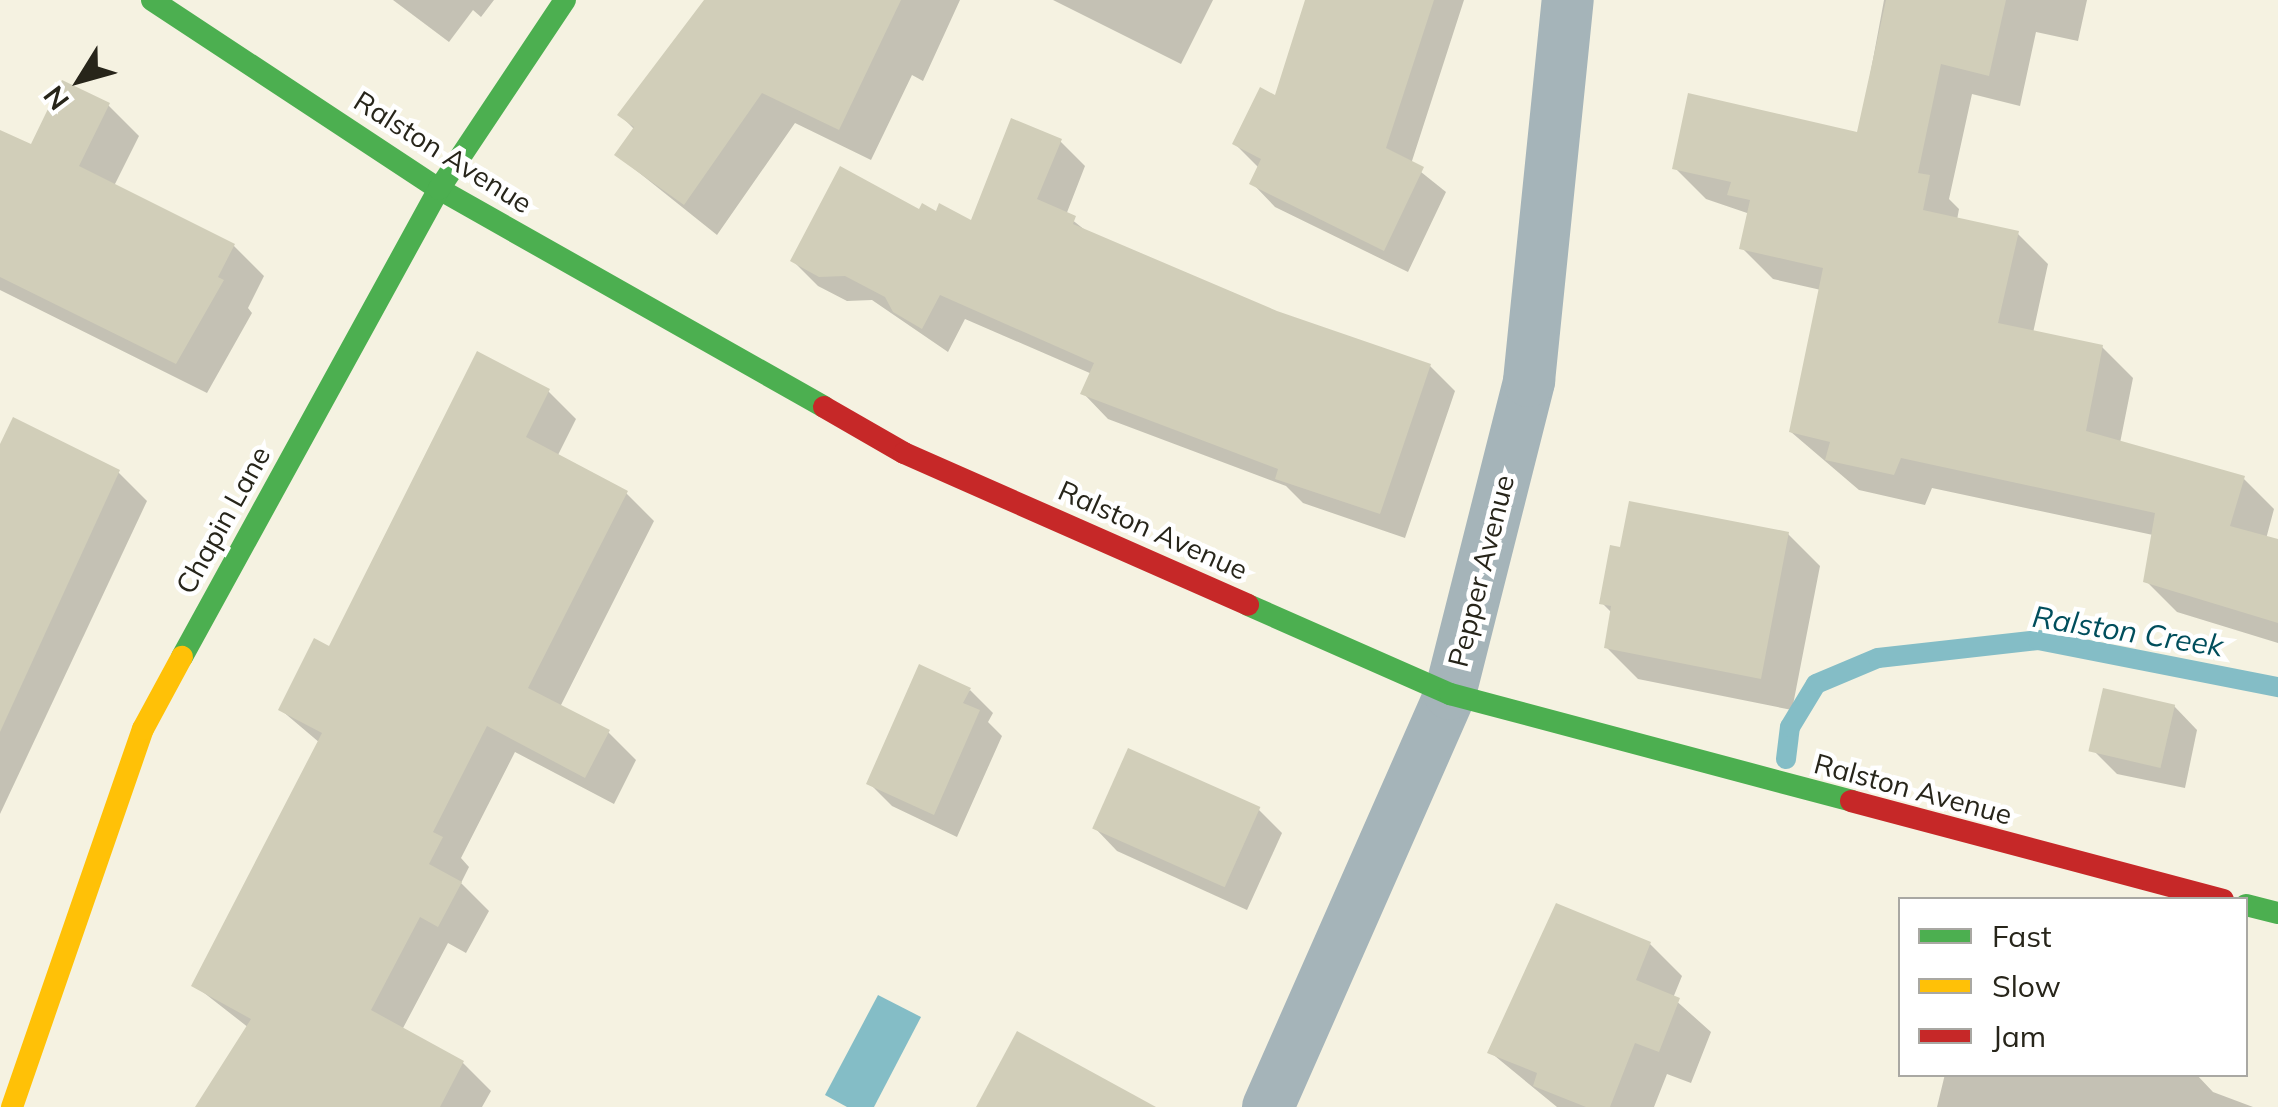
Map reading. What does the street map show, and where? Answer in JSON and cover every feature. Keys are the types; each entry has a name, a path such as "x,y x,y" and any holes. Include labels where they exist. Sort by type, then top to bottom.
{"street":[{"name":"Ralston Avenue","path":"152,0 438,189 904,453 1450,694 2212,897"},
{"name":"Chapin Lane","path":"12,1107 142,730 438,189 565,0"},
{"name":"Pepper Avenue","path":"1268,1107 1450,694 1529,380 1568,0"},
{"path":"2248,906 2278,914"}],"water":[{"path":"878,995 921,1017 874,1107 847,1107 825,1095"}],"building":[{"path":"704,0 901,0 839,130 762,93 684,205 614,155 634,127 617,115"},
{"path":"1305,0 1434,0 1386,148 1424,167 1384,251 1249,184 1261,159 1232,144 1260,87 1275,95"},
{"path":"1886,0 2006,0 1989,76 1941,64 1918,173 1930,175 1923,210 2019,231 1998,323 2103,345 2086,431 2245,476 2230,526 2278,539 2278,623 2143,582 2155,513 1901,458 1894,475 1825,460 1830,442 1789,432 1823,268 1739,249 1750,200 1727,195 1731,182 1672,169 1688,93 1857,132"},
{"path":"62,80 110,103 79,166 235,244 218,277 224,280 176,364 0,277 0,130 31,144"},
{"path":"1011,118 1062,139 1037,199 1076,216 1073,224 1277,311 1431,364 1380,514 1275,479 1278,469 1080,394 1094,363 940,295 922,329 893,312 885,297 845,276 819,277 790,261 840,166 919,209 922,203 936,211 939,203 971,220"},
{"path":"477,351 550,389 526,437 628,491 528,688 610,730 585,778 487,726 433,832 443,837 429,864 462,882 438,927 420,917 371,1010 464,1061 440,1107 195,1107 251,1019 191,986 322,733 278,710 314,638 329,646"},
{"path":"13,417 120,470 0,732 0,444"},
{"path":"1629,501 1789,532 1761,679 1604,648 1611,606 1599,604 1610,545 1620,547"},
{"path":"919,664 971,688 963,703 980,710 934,815 866,784"},
{"path":"2103,688 2175,705 2160,768 2088,751"},
{"path":"1128,748 1260,807 1225,887 1092,828"},
{"path":"1556,903 1651,942 1636,980 1680,998 1659,1052 1635,1043 1610,1107 1586,1107 1533,1086 1537,1073 1487,1053"},
{"path":"1017,1031 1156,1107 976,1107"}],"waterway":[{"name":"Ralston Creek","path":"1786,759 1790,727 1816,684 1878,658 2038,640 2278,687"}],"traffic: fast":[{"path":"152,0 439,189 824,407"},
{"path":"182,657 439,189 565,0"},
{"path":"1248,605 1450,694 1851,801"},
{"path":"2248,906 2278,913"}],"traffic: slow":[{"path":"12,1107 143,729 182,657"}],"traffic: jam":[{"path":"824,407 904,453 1248,605"},
{"path":"1851,801 2212,897"}]}
